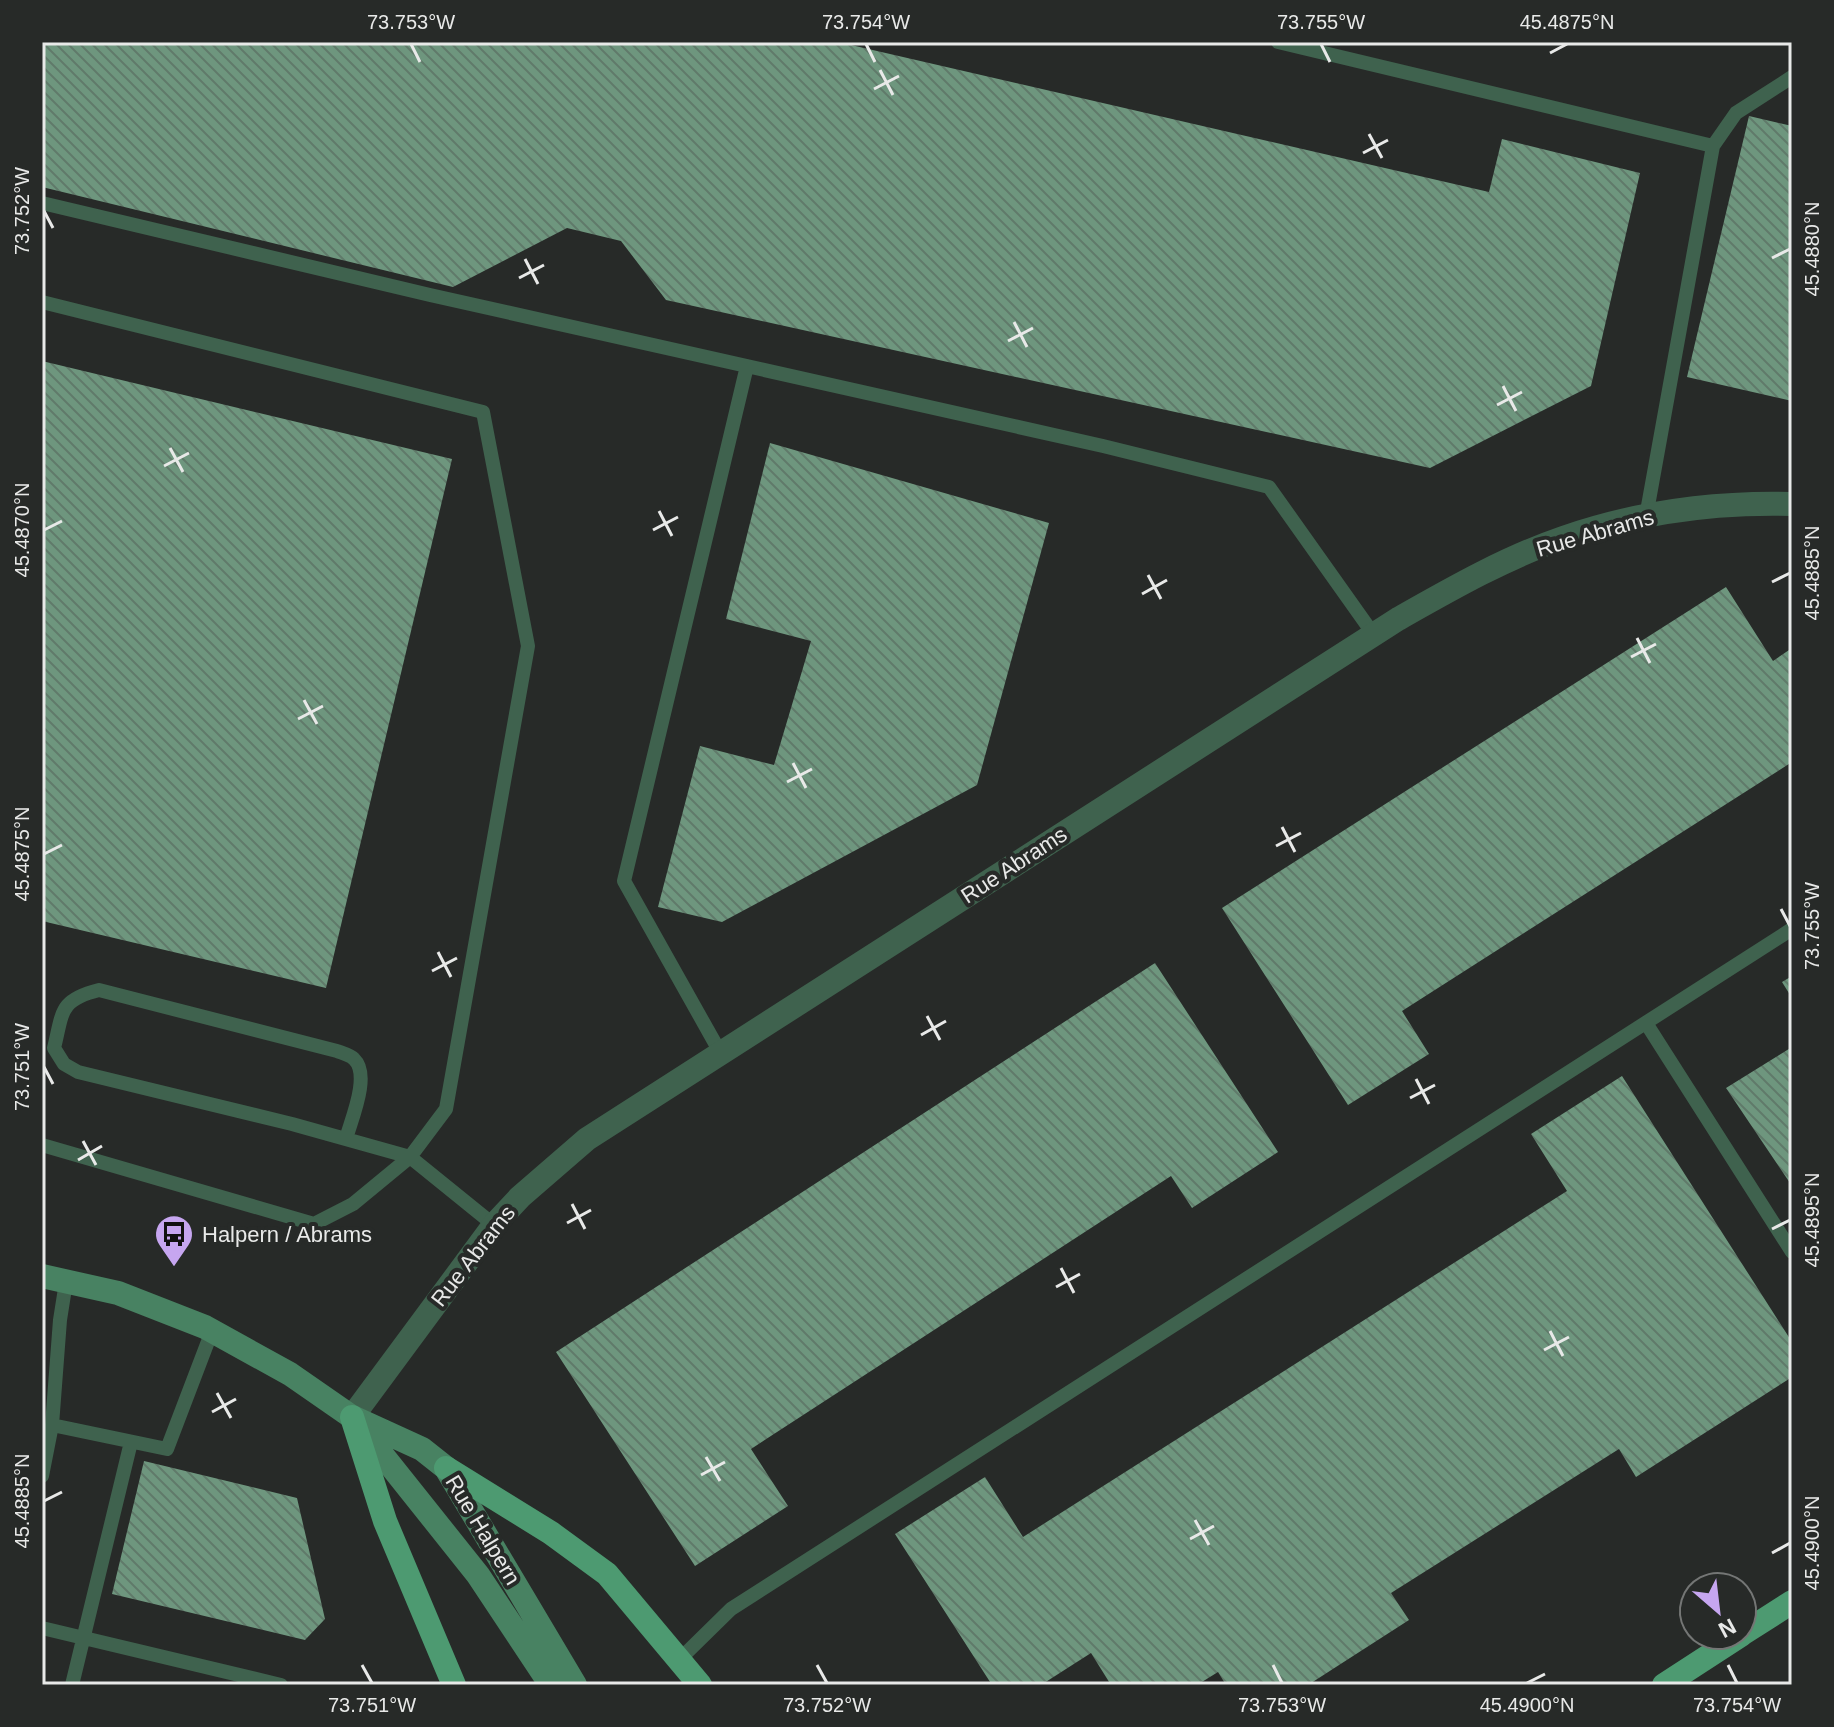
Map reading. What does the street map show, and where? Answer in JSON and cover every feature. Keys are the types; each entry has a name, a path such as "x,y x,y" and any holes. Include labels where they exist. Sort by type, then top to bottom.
{"main road":[{"path":"352,1417 385,1521 454,1685"},
{"path":"446,1468 593,1562 616,1583 700,1685"},
{"path":"1758,1624 1792,1602"},
{"path":"1664,1685 1716,1651"}],"street":[{"name":"Rue Abrams","path":"352,1417 494,1225 520,1197 587,1139 1374,635 1458,585 1563,538 1686,510 1792,504"},
{"name":"Rue Halpern","path":"42,1276 118,1293 160,1307 212,1331 290,1374 352,1417 422,1449 446,1468 575,1685"},
{"name":"Rue Halpern","path":"352,1417 478,1575 551,1685"}],"lane":[{"path":"1278,42 1713,146"},
{"path":"1646,517 1713,146 1736,113 1792,77"},
{"path":"42,203 430,295 1103,446 1269,487 1374,635"},
{"path":"42,302 483,412 528,646 446,1109 410,1157 353,1204 314,1224 42,1145"},
{"path":"720,1052 624,881 747,366"},
{"path":"679,1660 731,1609 1792,929"},
{"path":"346,1139 361,1084 360,1070 354,1058 99,990 78,995 65,1006 54,1048 64,1064 78,1072 410,1157 494,1225"},
{"path":"1646,1023 1792,1252"},
{"path":"42,1476 52,1425 66,1282"},
{"path":"52,1425 167,1449 212,1331"},
{"path":"72,1685 131,1442"},
{"path":"42,1628 281,1685"}],"building":[{"path":"42,42 838,42 1489,192 1502,139 1640,173 1591,386 1430,468 666,300 621,241 567,228 453,287 42,187"},
{"path":"1749,116 1792,126 1792,401 1687,377"},
{"path":"42,361 452,459 326,988 42,921"},
{"path":"770,443 1049,523 977,785 722,922 658,907 700,746 774,765 811,641 726,619"},
{"path":"1726,587 1773,661 1792,648 1792,762 1402,1011 1429,1054 1348,1105 1222,908"},
{"path":"1155,963 1278,1152 1192,1208 1171,1176 751,1449 788,1506 695,1566 556,1352"},
{"path":"1792,976 1792,998 1782,982"},
{"path":"1792,1047 1792,1186 1726,1088"},
{"path":"1622,1076 1792,1342 1792,1377 1636,1477 1619,1449 1391,1593 1409,1620 1308,1685 1226,1685 1218,1672 1197,1685 1111,1685 1091,1653 1041,1685 992,1685 895,1534 985,1477 1023,1537 1567,1191 1531,1134"},
{"path":"144,1461 297,1498 325,1619 305,1640 112,1594"}],"place":[{"name":"Halpern / Abrams","path":"174,1268"}]}
